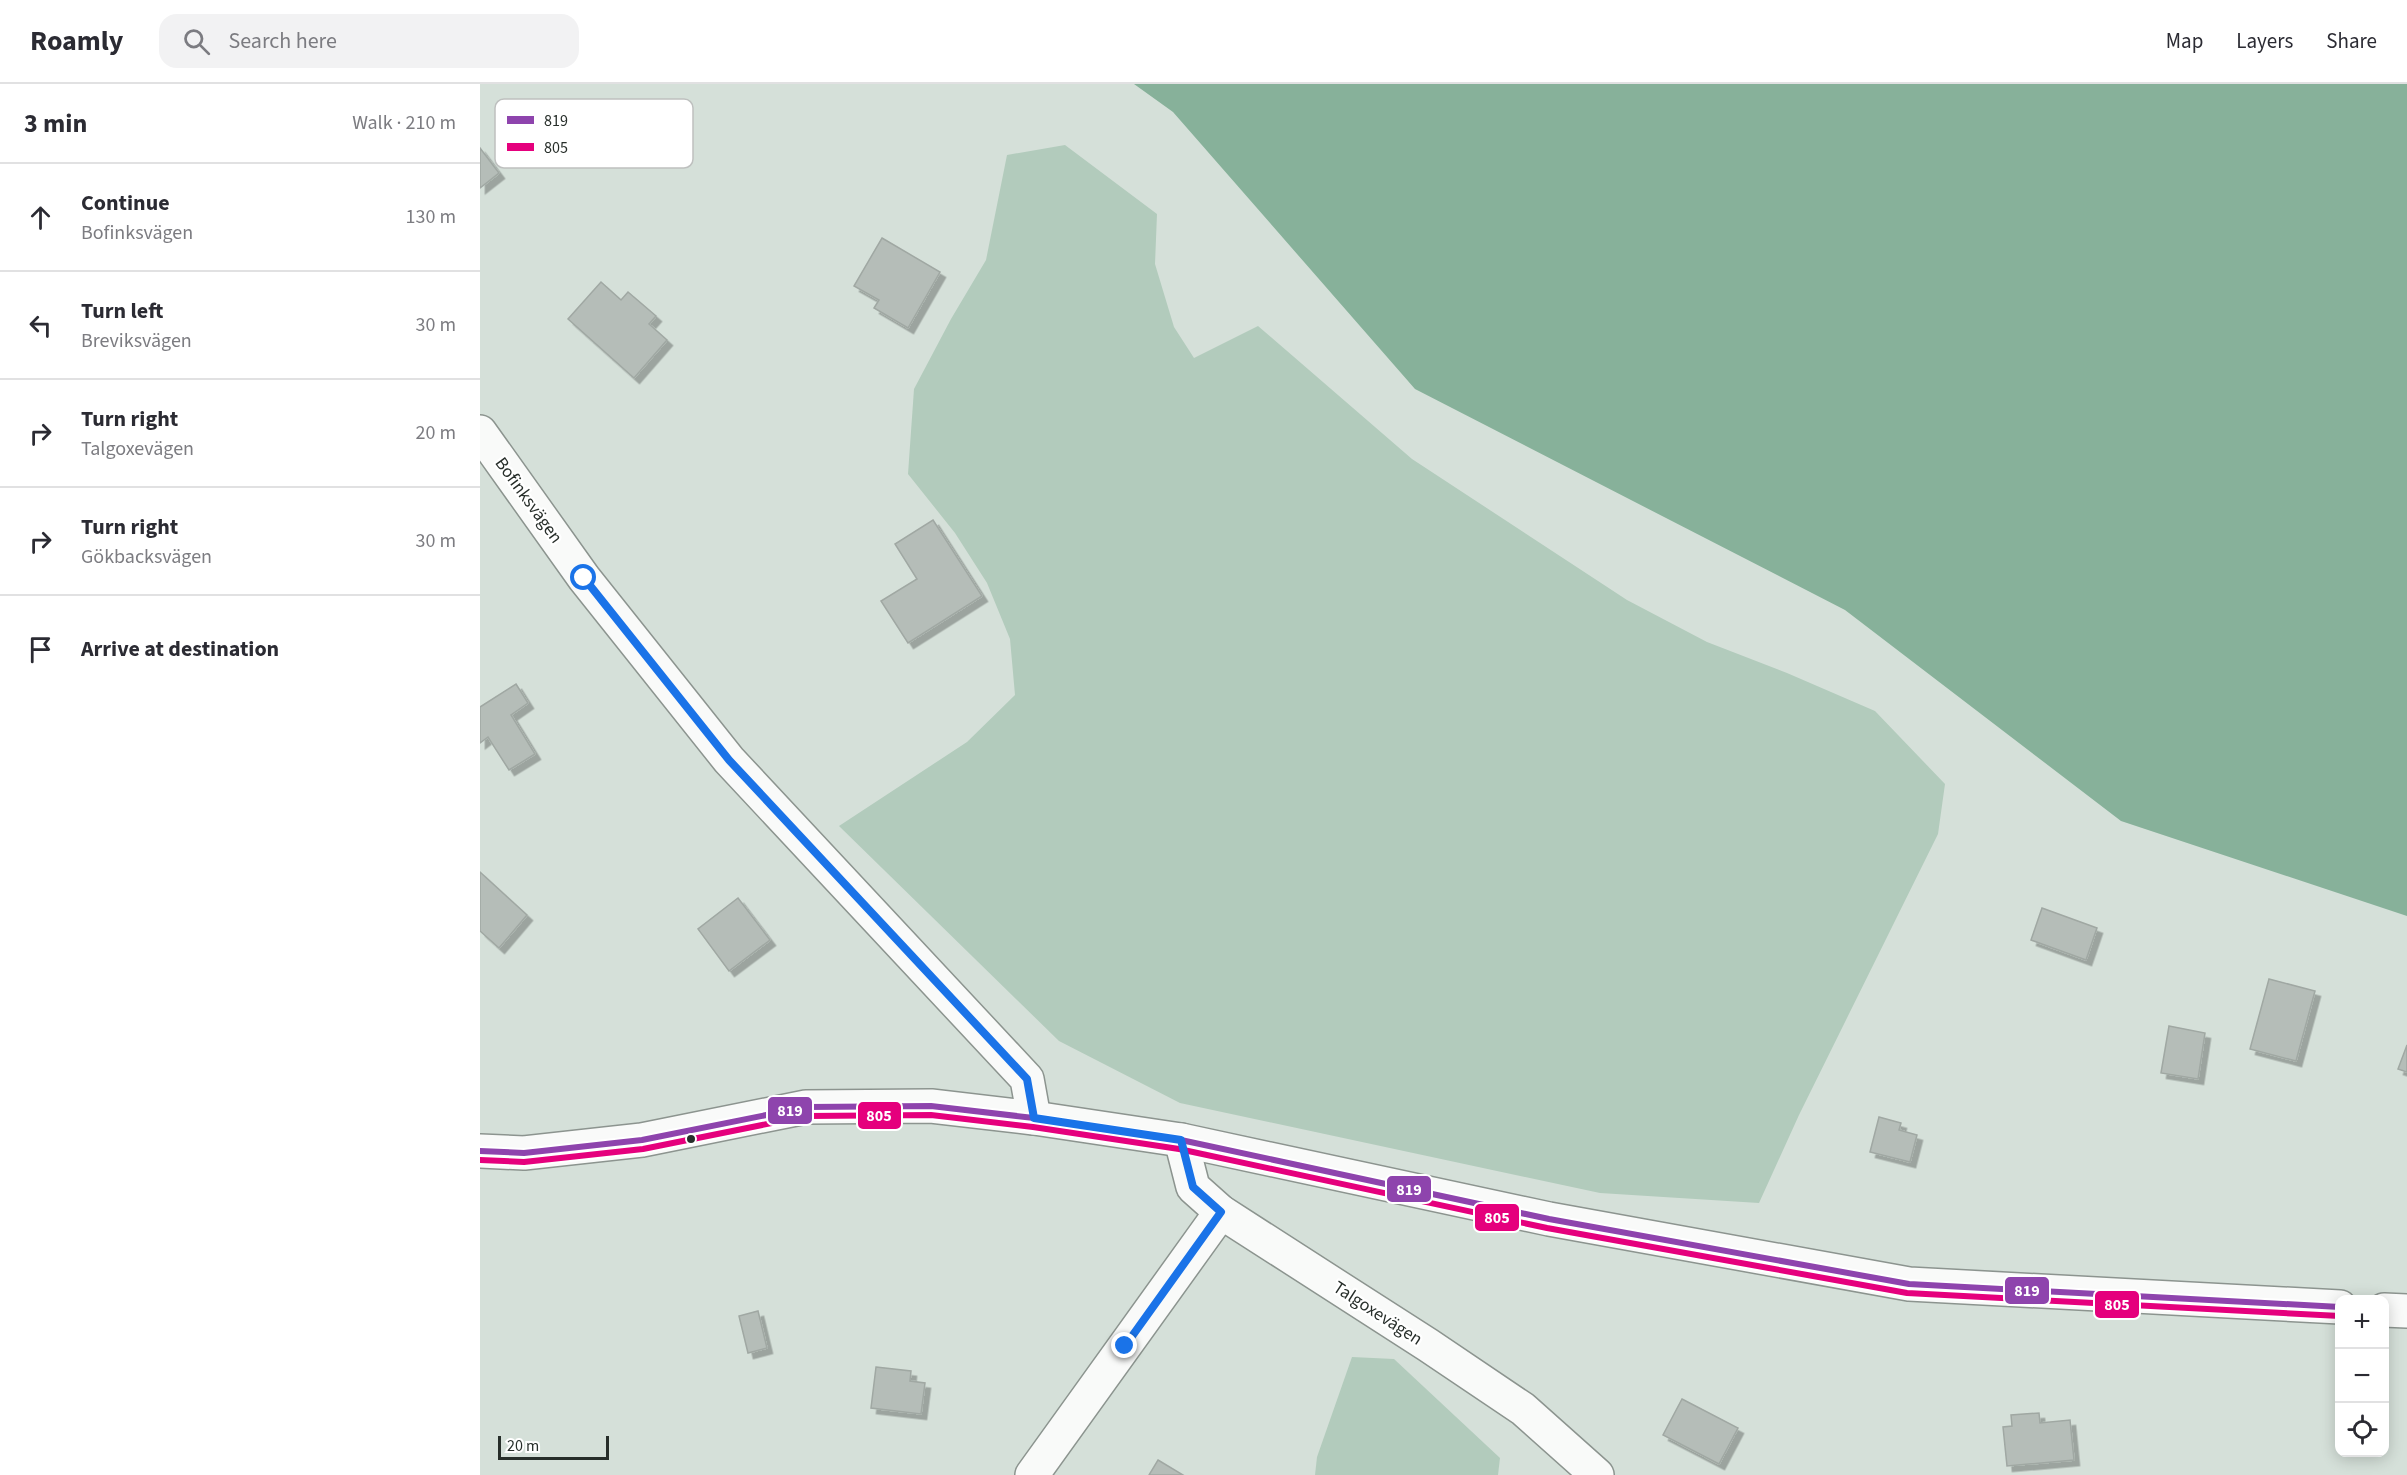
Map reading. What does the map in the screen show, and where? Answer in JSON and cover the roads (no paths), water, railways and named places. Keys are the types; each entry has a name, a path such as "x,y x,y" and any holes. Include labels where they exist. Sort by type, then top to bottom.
{"main road":[{"name":"Bofinksvägen","path":"480,432 584,578 729,760 1027,1079 1034,1118"},
{"path":"480,1150 524,1153 642,1140 806,1107 931,1106 1034,1118 1181,1140 1549,1219 1909,1284 2335,1307"},
{"name":"Talgoxevägen","path":"1181,1140 1193,1187 1221,1212 1523,1409 1597,1475"},
{"path":"1032,1475 1221,1212"},
{"path":"2389,1310 2407,1311"}]}
